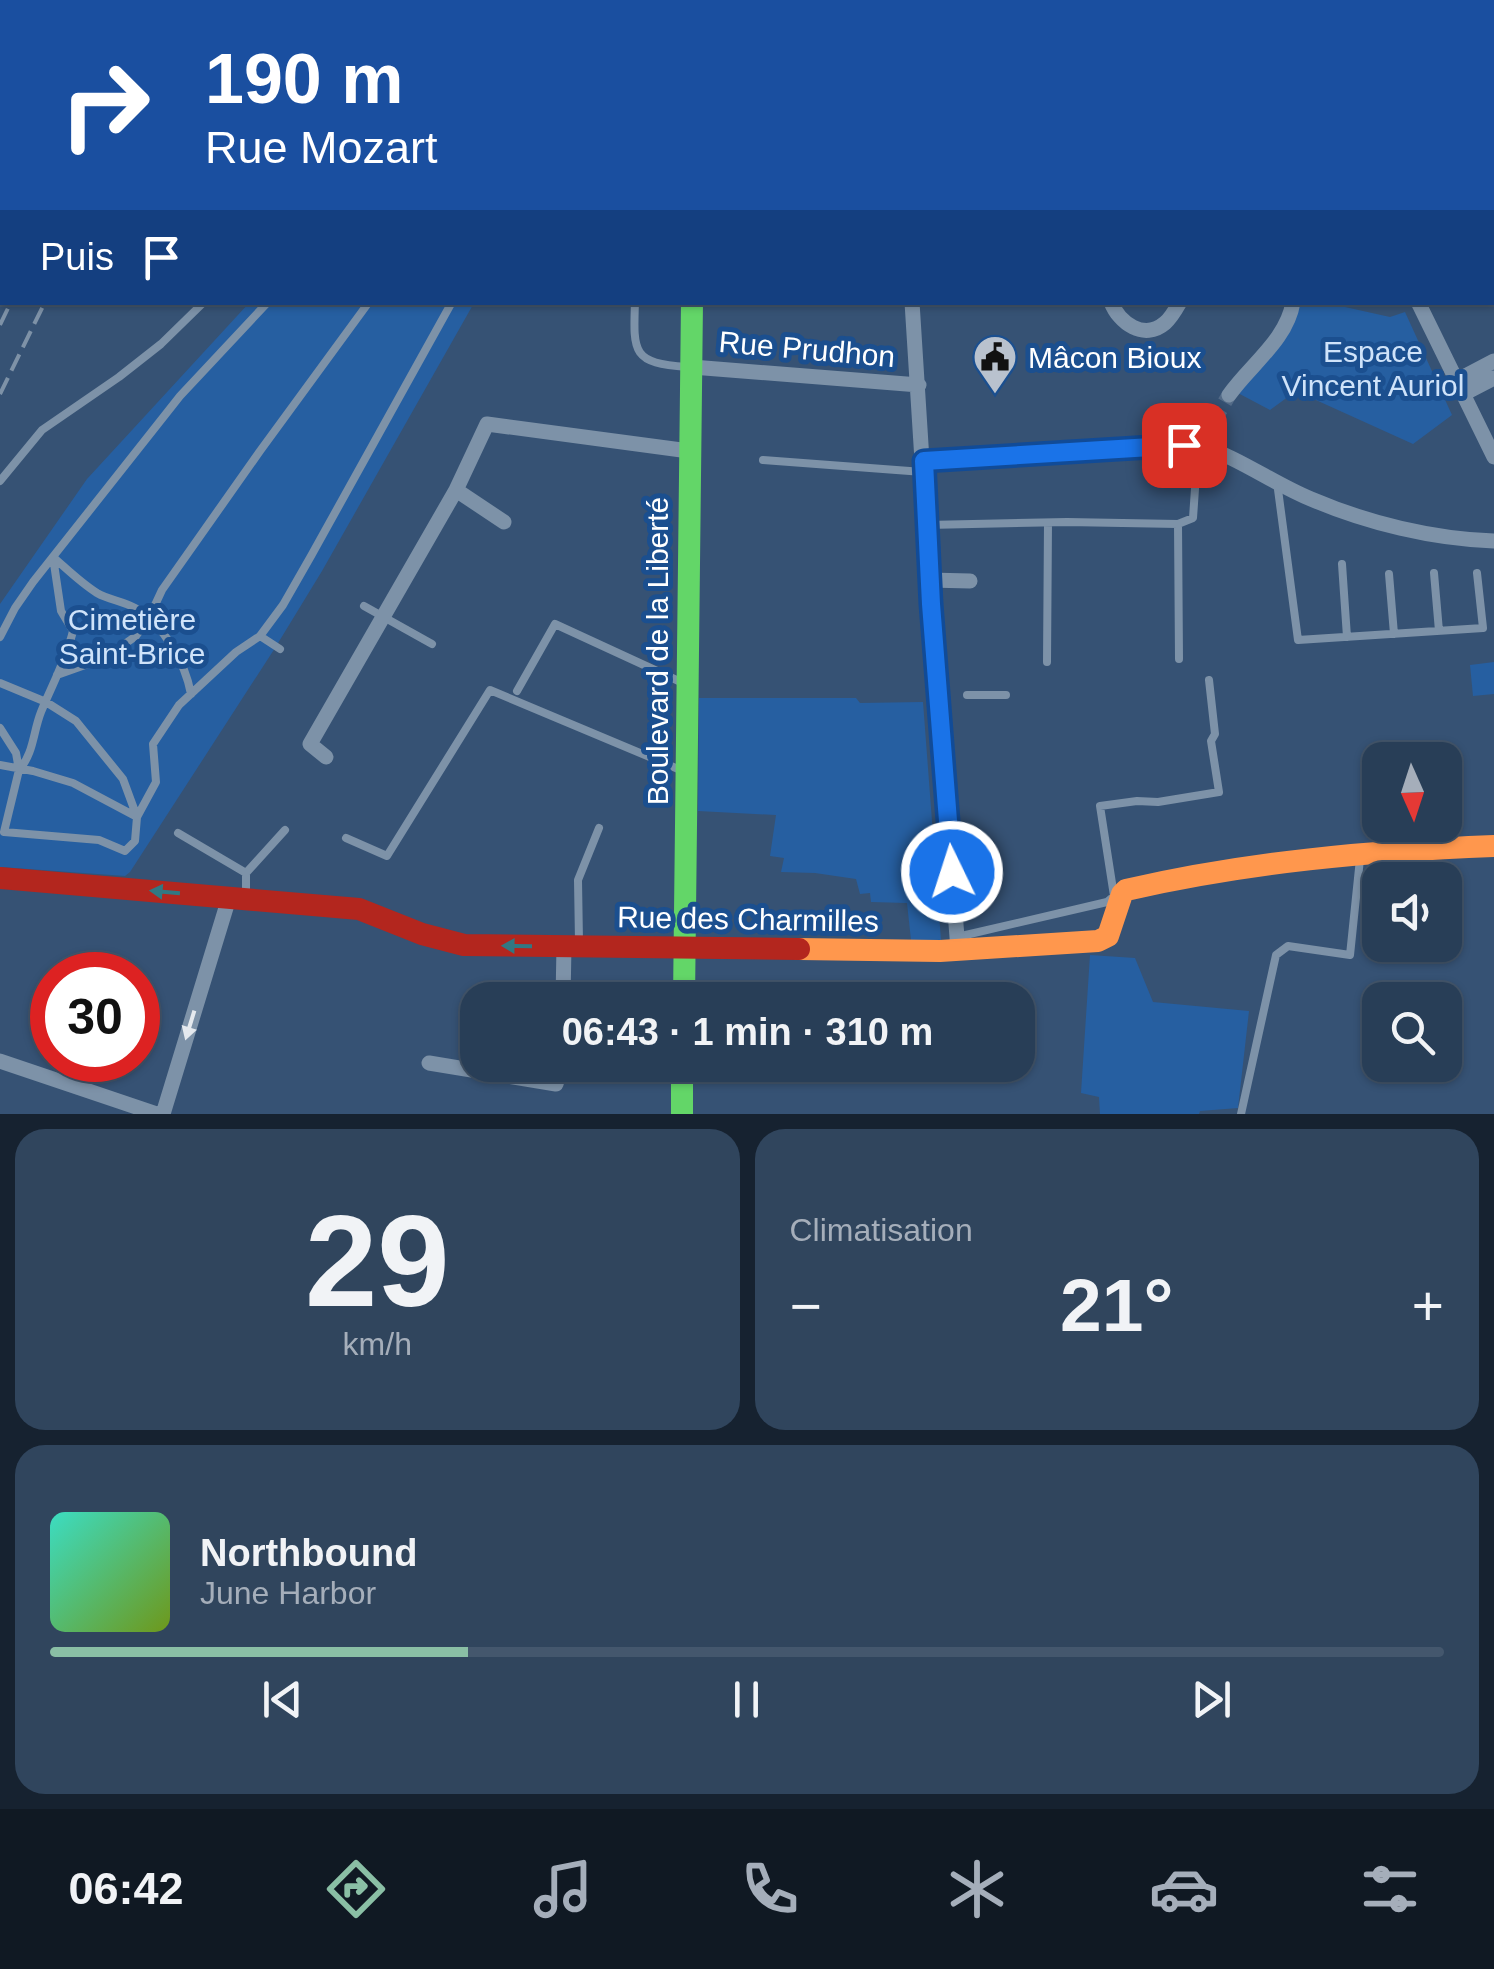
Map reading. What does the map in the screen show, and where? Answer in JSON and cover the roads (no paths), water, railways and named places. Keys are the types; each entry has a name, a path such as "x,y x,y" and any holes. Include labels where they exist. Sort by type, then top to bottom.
{"street":[{"name":"Boulevard de la Liberté","path":"684,982 692,305"},
{"path":"912,305 957,944"},
{"path":"1113,305 1123,322 1135,329 1150,330 1166,322 1178,305"},
{"path":"1229,395 1284,331 1293,305"},
{"path":"1419,305 1494,457"},
{"path":"1460,387 1494,361"},
{"name":"Rue Prudhon","path":"692,367 918,385"},
{"path":"1460,387 1494,378"},
{"path":"1198,444 1213,422"},
{"path":"326,757 310,744 456,490 487,424 688,452"},
{"path":"924,467 1198,444 1224,452 1311,499 1366,520 1432,534 1494,541"},
{"path":"456,490 504,522"},
{"path":"930,580 970,581"},
{"name":"Rue des Charmilles","path":"0,878 358,909 464,946 1064,944 1098,941 1108,936 1114,901 1126,890 1190,874 1427,848 1494,846"},
{"path":"0,1061 160,1114 238,899"},
{"path":"566,982 572,946"},
{"path":"430,1063 460,1068"},
{"path":"682,1082 682,1114"}],"lane":[{"path":"0,481 42,430 161,344 201,305"},
{"path":"0,637 15,608 53,557 180,396 265,305"},
{"path":"58,675 105,658 136,636 162,590 367,305"},
{"path":"53,557 61,611 73,631 39,716 28,759 19,770 2,832 98,840 124,850 135,841 137,817 156,782 153,744 179,705 236,652 260,636 283,605 450,305"},
{"path":"635,305 636,344 645,360 692,367"},
{"path":"927,526 1178,524 1193,518 1198,444"},
{"path":"763,460 924,467"},
{"path":"1277,482 1298,640 1484,628 1494,622"},
{"path":"1047,662 1048,523"},
{"path":"1178,524 1179,659"},
{"path":"53,557 83,584 149,618 182,665 191,694"},
{"path":"1342,564 1347,637"},
{"path":"1434,573 1439,631"},
{"path":"1477,573 1484,628"},
{"path":"1389,574 1394,634"},
{"path":"364,606 432,644"},
{"path":"517,691 555,624 687,685"},
{"path":"260,636 280,649"},
{"path":"957,944 1114,901 1100,806 1219,792 1208,680"},
{"path":"0,683 46,702 76,721 123,779 137,817"},
{"path":"346,838 386,856 490,690 680,768 686,774"},
{"path":"967,695 1006,695"},
{"path":"0,728 16,753 19,770"},
{"path":"0,765 74,783 137,817"},
{"path":"572,946 578,880 600,828"},
{"path":"238,899 246,874 284,830"},
{"path":"178,833 246,874"},
{"path":"1240,1114 1276,955 1288,946 1350,955 1360,855"},
{"path":"1059,914 1064,944"}],"tunnel":[{"path":"1213,422 1229,395"}],"railway":[{"path":"0,325 10,305"},
{"path":"0,394 44,305"}],"place":[{"name":"Mâcon Bioux","path":"995,395"}],"park label":[{"name":"Espace Vincent Auriol","path":"1373,368"},
{"name":"Cimetière Saint-Brice","path":"132,636"}]}
